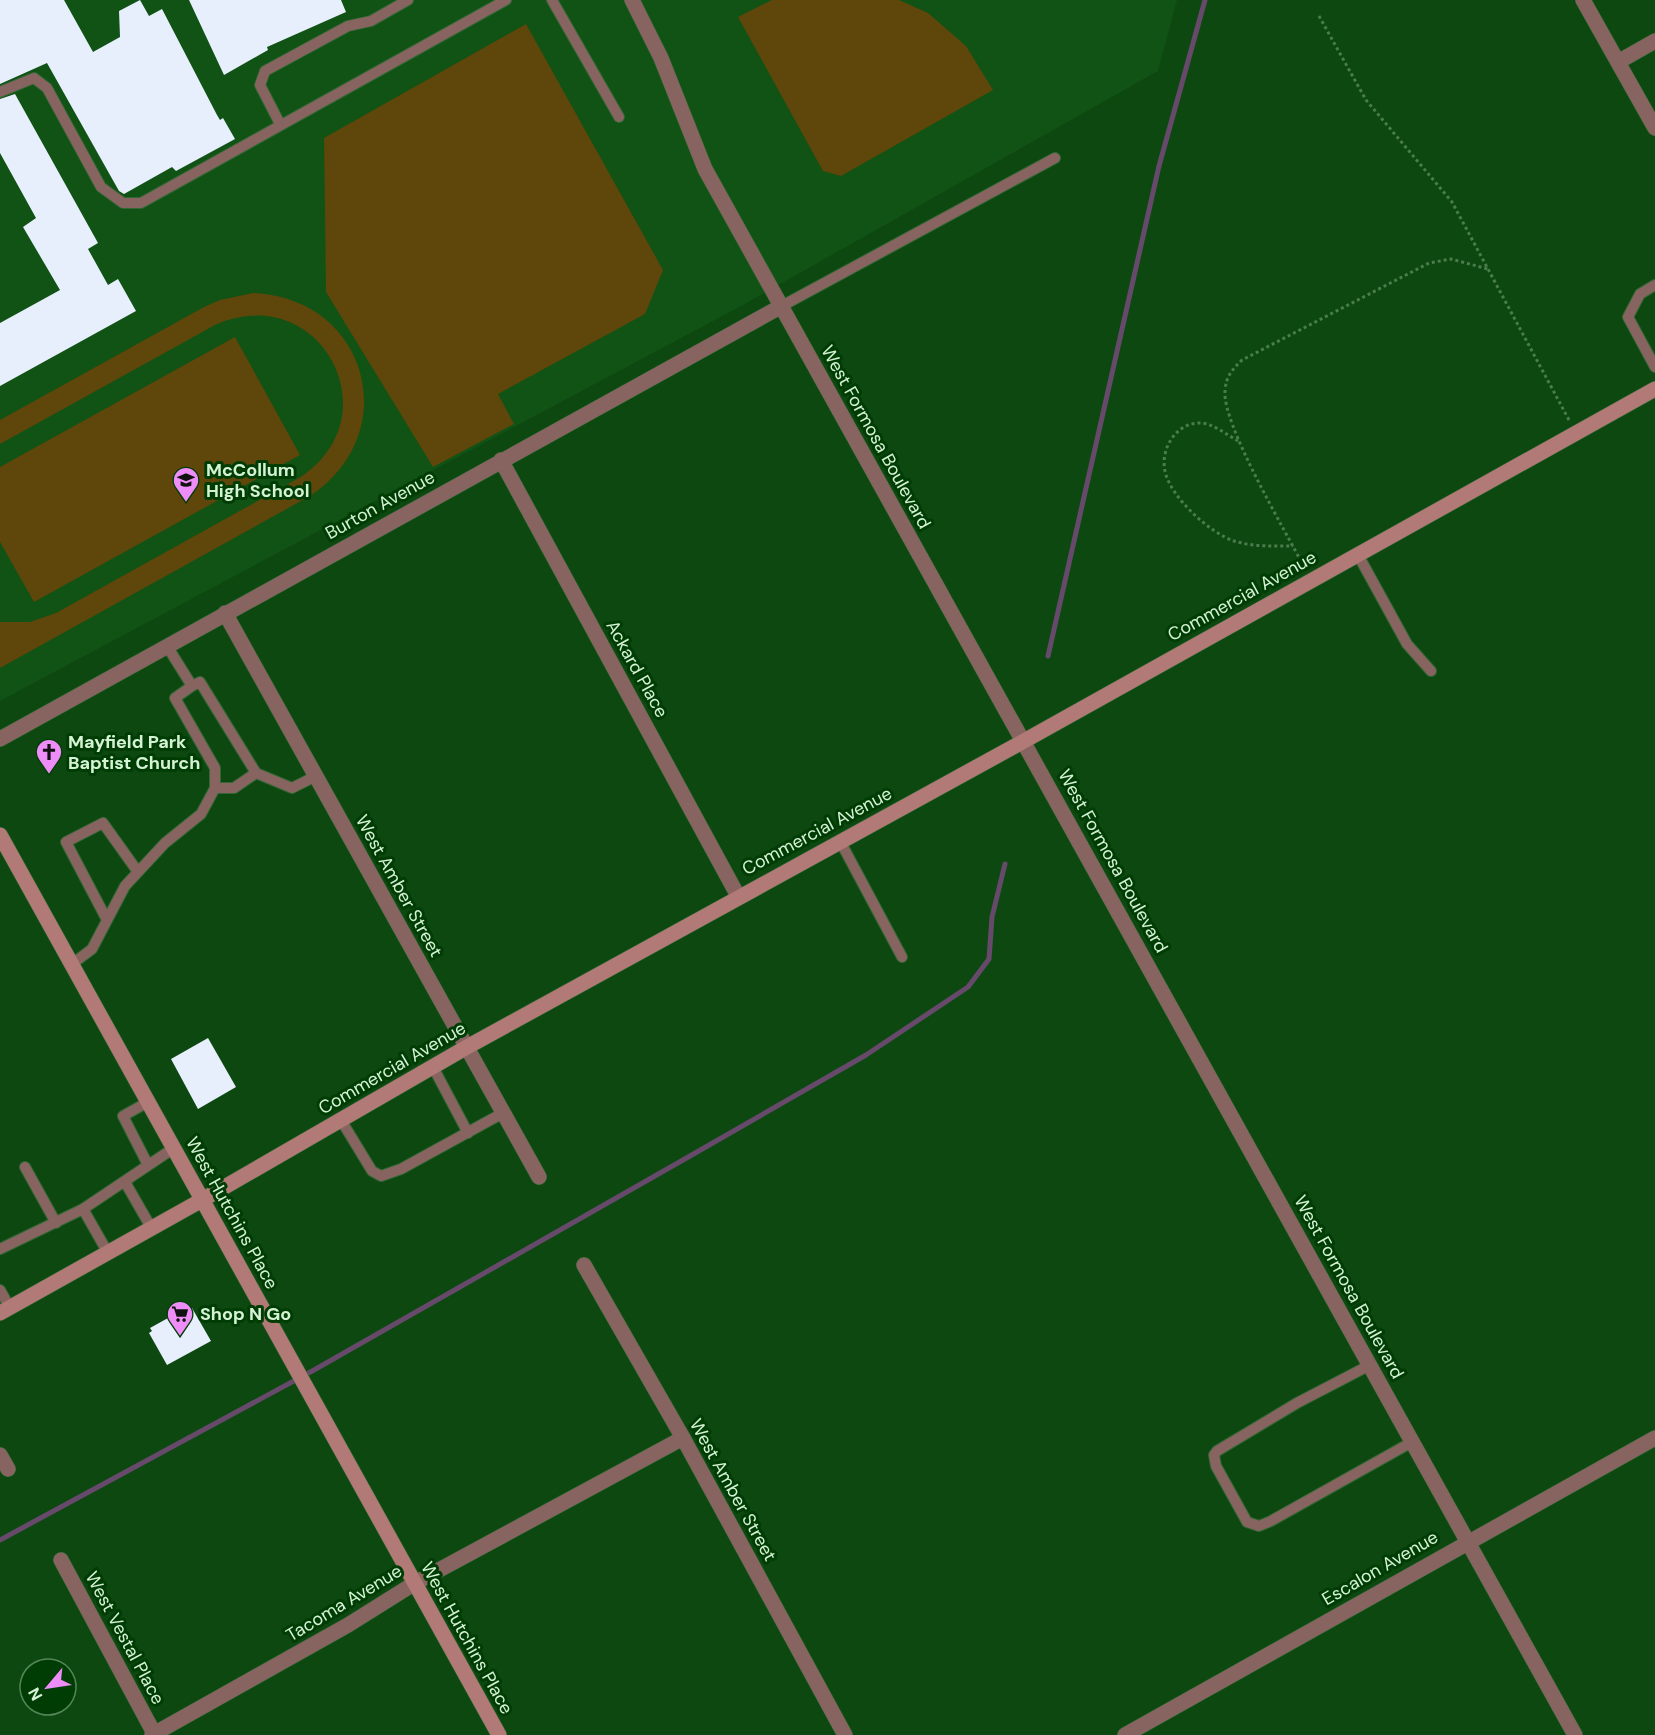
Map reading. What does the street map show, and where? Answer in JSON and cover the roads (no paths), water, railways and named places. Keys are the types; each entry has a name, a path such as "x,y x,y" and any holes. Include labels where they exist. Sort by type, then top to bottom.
{"street":[{"name":"West Formosa Boulevard","path":"632,0 660,58 705,169 780,307 1024,741 1575,1735"},
{"path":"1583,0 1655,128"},
{"path":"1618,62 1655,41"},
{"name":"Burton Avenue","path":"0,739 780,307"},
{"name":"Commercial Avenue","path":"5,1310 202,1200 467,1047 738,896 1024,741 1310,579 1655,389"},
{"name":"Ackard Place","path":"501,460 738,896"},
{"name":"West Amber Street","path":"225,613 539,1178"},
{"name":"West Hutchins Place","path":"0,835 499,1735"},
{"name":"West Amber Street","path":"584,1265 683,1438 845,1735"},
{"name":"Tacoma Avenue","path":"154,1735 348,1625 415,1583 683,1438"},
{"name":"Escalon Avenue","path":"1125,1735 1467,1541 1655,1438"},
{"path":"0,1455 8,1469"},
{"name":"West Vestal Place","path":"61,1560 154,1735"}],"lane":[{"path":"280,124 260,85 265,71 348,26 371,21 408,0"},
{"path":"0,92 17,82 34,78 46,88 101,187 123,203 141,203 162,194 280,124 506,0"},
{"path":"552,0 619,117"},
{"path":"780,307 1055,158"},
{"path":"1655,285 1640,294 1628,317 1655,367"},
{"path":"1357,553 1407,644 1431,671"},
{"path":"166,646 192,686"},
{"path":"72,964 92,949 125,886 165,843 201,814 215,788 215,768 175,698 200,682 256,773 292,788 316,776"},
{"path":"215,788 234,788 256,773"},
{"path":"107,920 66,842 103,823 138,872"},
{"path":"840,841 902,957"},
{"path":"433,1067 468,1133"},
{"path":"148,1102 123,1116 148,1165"},
{"path":"342,1120 372,1171 381,1176 401,1169 503,1113"},
{"path":"0,1249 83,1209 174,1148"},
{"path":"25,1167 56,1223"},
{"path":"125,1182 152,1228"},
{"path":"83,1209 108,1253"},
{"path":"0,1290 5,1310"},
{"path":"1370,1365 1297,1403 1217,1451 1214,1459 1216,1466 1247,1522 1259,1526 1412,1442"}],"waterway":[{"path":"1048,656 1159,166 1205,0"},
{"path":"0,1540 314,1370 690,1156 866,1055 968,987 989,959 992,917 1005,864"}],"place":[{"name":"McCollum High School","path":"186,503"},
{"name":"Mayfield Park Baptist Church","path":"49,775"},
{"name":"Shop N Go","path":"180,1337"}]}
